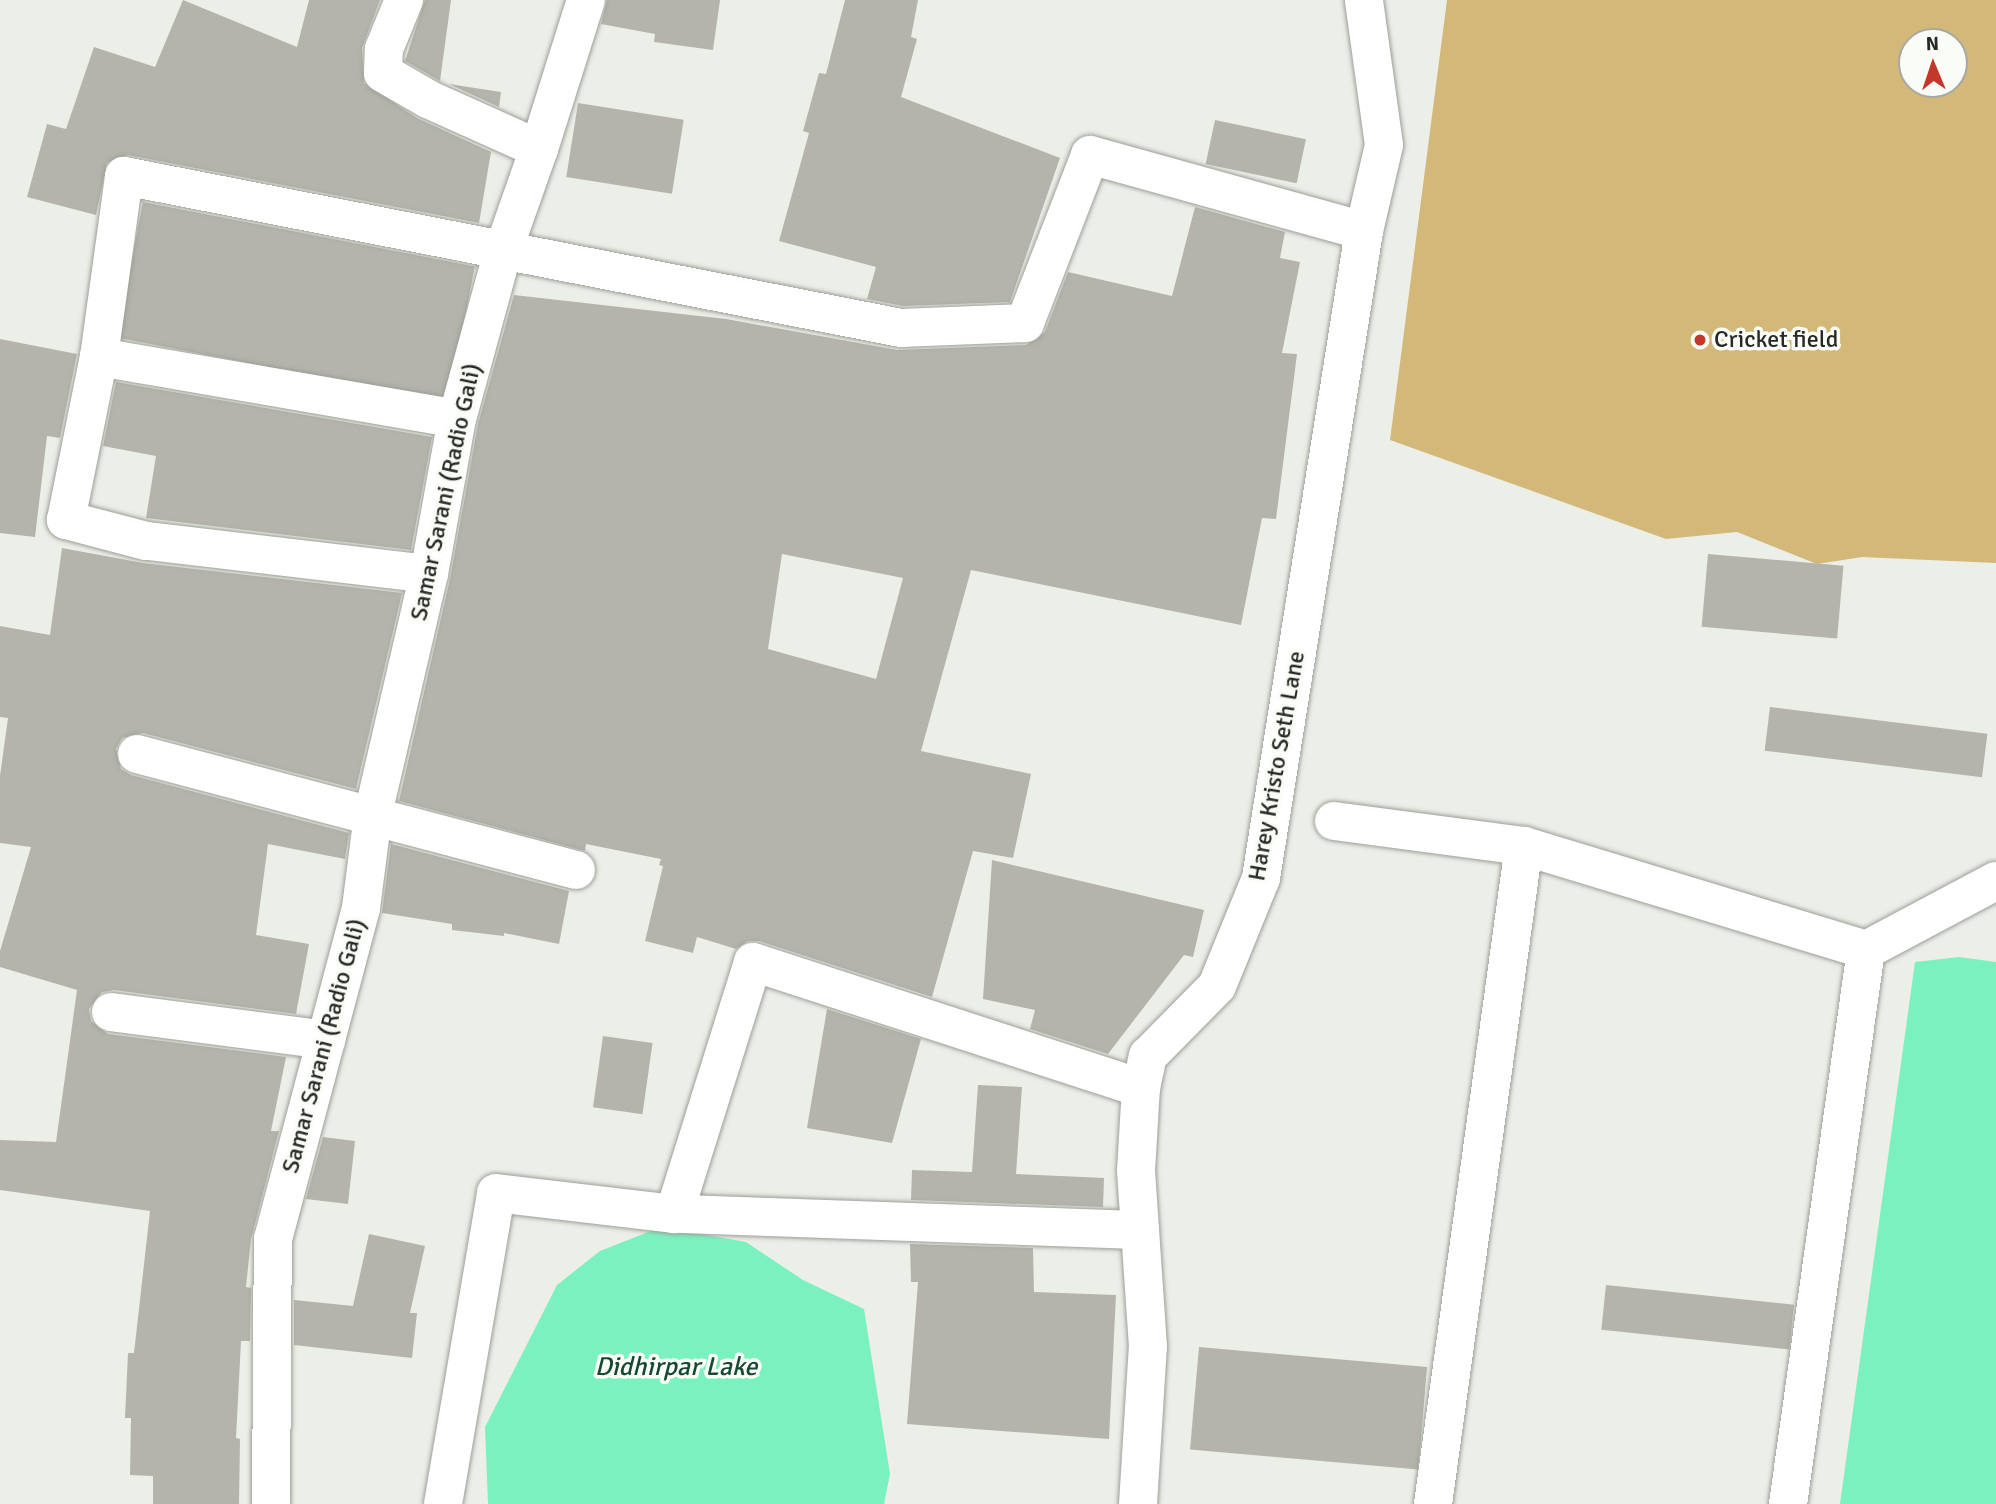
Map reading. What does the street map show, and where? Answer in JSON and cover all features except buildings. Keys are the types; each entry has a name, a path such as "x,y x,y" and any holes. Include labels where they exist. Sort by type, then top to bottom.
{"street":[{"path":"404,0 384,50 383,73 428,99 539,149"},
{"name":"Samar Sarani (Radio Gali)","path":"271,1504 273,1239 361,908 373,814 429,574 457,419 503,251 539,149 586,0"},
{"name":"Harey Kristo Seth Lane","path":"1138,1504 1148,1347 1136,1171 1141,1088 1148,1056 1217,986 1261,878 1364,231 1384,145 1364,0"},
{"path":"429,574 146,541 66,520 99,357 124,176 901,328 1025,323 1090,155 1364,231"},
{"path":"99,357 457,419"},
{"path":"137,754 373,814 576,870"},
{"path":"1334,821 1524,846 1866,950 1996,881"},
{"path":"1433,1504 1524,846"},
{"path":"1788,1504 1866,950"},
{"path":"674,1214 753,962 1141,1088"},
{"path":"111,1012 326,1040"},
{"path":"443,1504 495,1193 674,1214 1140,1230"}],"shaded area":[{"name":"Cricket field","path":"1447,0 1996,0 1996,563 1862,557 1817,564 1737,532 1666,539 1390,440"}],"water":[{"path":"1959,957 1996,962 1996,1504 1840,1504 1915,962"},
{"name":"Didhirpar Lake","path":"661,1227 746,1242 803,1280 864,1309 890,1474 884,1504 488,1504 485,1427 557,1285 600,1251"}],"place":[{"name":"Cricket field","path":"1700,340"}]}
